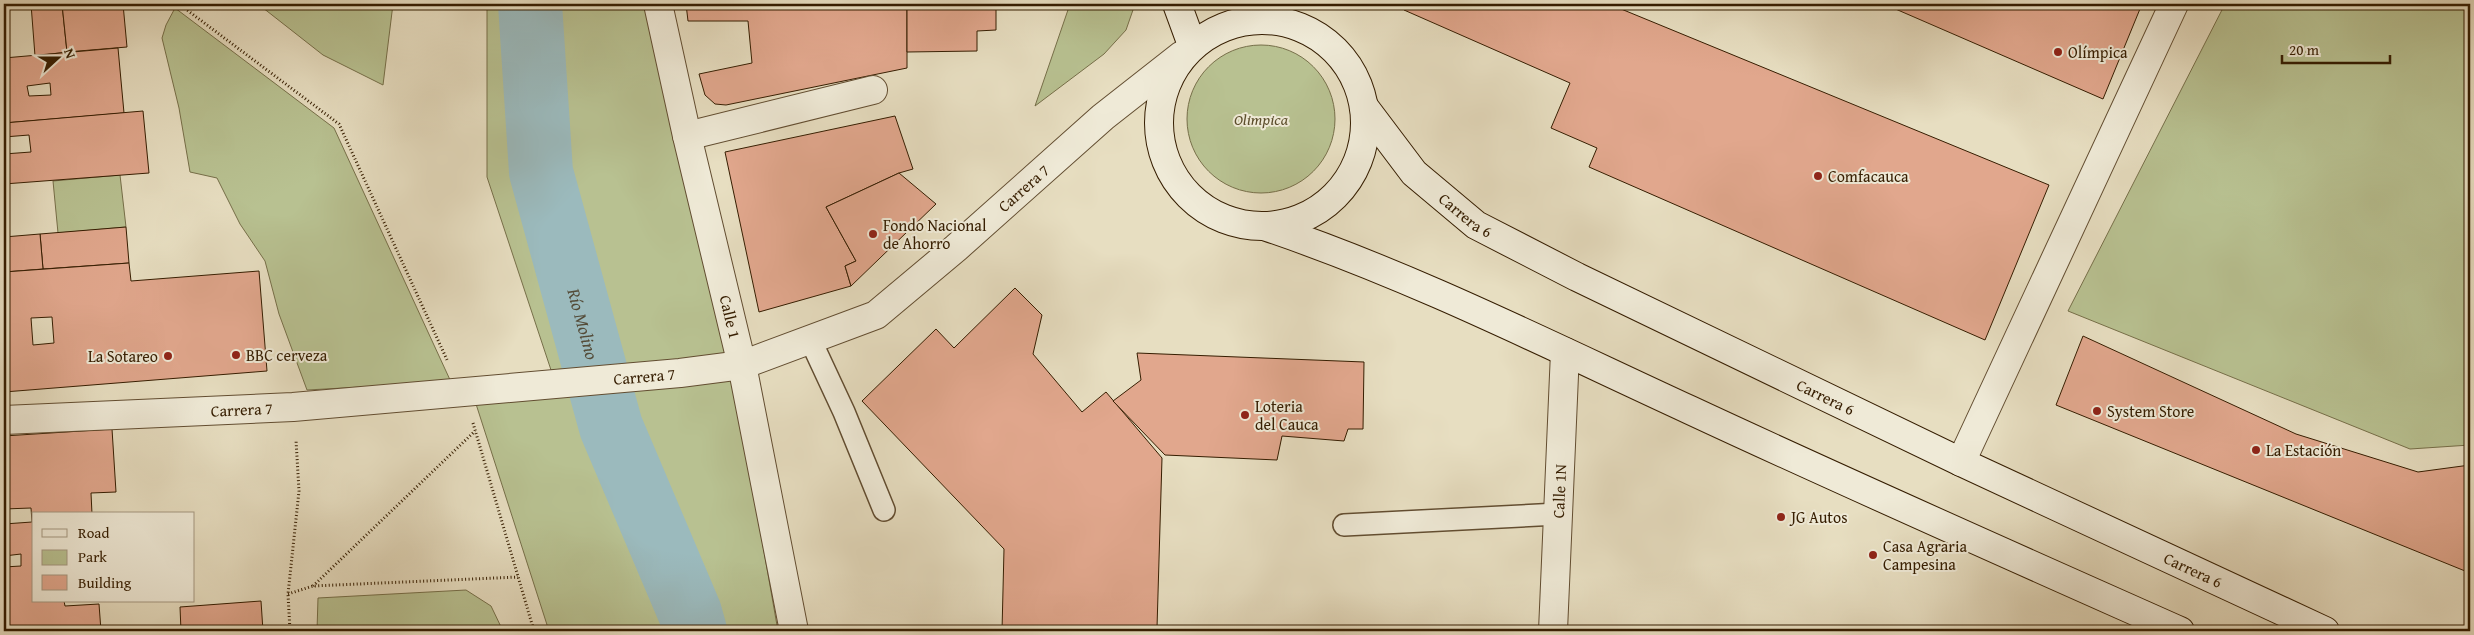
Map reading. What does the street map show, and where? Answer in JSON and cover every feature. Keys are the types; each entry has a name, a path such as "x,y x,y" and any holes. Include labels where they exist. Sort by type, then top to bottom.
{"street":[{"name":"Calle 1","path":"658,4 687,136 742,365 794,631"},
{"path":"1178,4 1187,50 1165,85 1157,118 1162,152 1177,184 1202,208 1233,223 1267,227 1340,252 1565,352 1834,477 2180,631"},
{"path":"1294,4 1306,28"},
{"path":"1961,462 2174,4"},
{"name":"Carrera 7","path":"4,420 293,407 680,373 742,365 876,314 956,248 1103,117 1236,12"},
{"path":"1236,12 1274,19 1306,28 1334,48 1355,76 1365,108 1364,143 1352,176 1330,202 1322,207 1300,220 1267,227"},
{"path":"687,136 874,90"},
{"name":"Carrera 6","path":"1365,108 1414,173 1476,225 1577,277 1961,462 2325,631"},
{"name":"Calle 1N","path":"1553,631 1565,352"}],"lane":[{"path":"810,339 844,412 884,510"},
{"path":"1344,525 1558,514"}],"path":[{"path":"179,4 339,124 466,392 475,431 534,631"},
{"path":"290,631 288,594 299,491 293,407"},
{"path":"313,586 475,431"},
{"path":"288,594 313,586 518,577"}],"green space":[{"path":"258,4 393,4 383,85 323,55"},
{"path":"487,4 644,4 674,137 730,356 551,370 487,177"},
{"path":"1070,4 1134,4 1134,7 1126,30 1104,54 1035,106"},
{"path":"2225,4 2470,4 2470,445 2410,449 2068,311"},
{"path":"175,8 334,128 451,382 307,390 279,314 265,261 240,224 217,178 190,172 179,108 162,38"},
{"name":"Olimpica","path":"1261,45 1289,51 1313,67 1329,91 1335,119 1329,147 1313,171 1289,187 1261,193 1233,187 1209,171 1193,147 1187,119 1193,91 1209,67 1233,51"},
{"path":"120,175 126,227 58,233 53,181"},
{"path":"4,184 9,237 4,237"},
{"path":"733,375 778,631 549,631 476,404"},
{"path":"466,590 491,606 503,631 317,631 318,598"}],"building":[{"path":"31,4 62,4 67,52 35,56"},
{"path":"62,4 123,4 127,47 67,52"},
{"path":"686,4 907,4 907,68 726,105 715,104 705,95 699,74 752,63 748,21 688,21"},
{"path":"907,4 996,4 996,30 977,31 977,51 907,52"},
{"name":"Comfacauca","path":"1407,4 1609,4 2049,185 1985,340 1589,167 1597,148 1551,128 1570,83 1404,10"},
{"name":"Olímpica","path":"1884,4 2142,4 2103,99"},
{"path":"118,48 124,113 4,123 4,58","holes":["50,83 51,95 29,96 27,86"]},
{"path":"143,111 149,173 4,184 4,154 31,152 29,135 4,137 4,123"},
{"path":"895,116 913,169 899,173 826,207 856,261 845,266 851,286 759,312 725,152"},
{"name":"Fondo Nacional de Ahorro","path":"899,173 936,204 851,286 845,266 856,261 826,207"},
{"path":"126,227 129,263 43,269 40,234"},
{"path":"40,234 43,269 4,272 4,237"},
{"path":"129,263 131,281 259,271 267,371 4,392 4,272","holes":["52,317 54,343 33,345 31,318"]},
{"path":"1015,288 1042,315 1033,354 1082,412 1106,392 1162,458 1157,628 1098,626 1098,631 1002,631 1004,549 862,401 936,329 954,348"},
{"name":"La Estación","path":"2083,336 2296,434 2418,472 2470,465 2470,573 2056,405"},
{"name":"Loteria del Cauca","path":"1137,353 1364,362 1363,429 1348,429 1344,441 1282,436 1277,460 1165,455 1113,401 1141,380"},
{"path":"112,429 116,492 91,493 92,512 32,512 32,522 31,508 4,509 4,436"},
{"path":"32,522 32,602 64,602 65,606 99,604 101,631 4,631 4,567 21,566 21,554 4,556 4,524"},
{"path":"261,601 263,631 181,631 180,607"}],"waterway":[{"name":"Río Molino","path":"530,4 541,172 611,427 690,613 695,631"}],"place":[{"name":"Olímpica","path":"2058,52"},
{"name":"Comfacauca","path":"1818,176"},
{"name":"Fondo Nacional de Ahorro","path":"873,234"},
{"name":"BBC cerveza","path":"236,355"},
{"name":"La Sotareo","path":"168,356"},
{"name":"System Store","path":"2097,411"},
{"name":"Loteria del Cauca","path":"1245,415"},
{"name":"La Estación","path":"2256,450"},
{"name":"JG Autos","path":"1781,517"},
{"name":"Casa Agraria Campesina","path":"1873,555"}]}
